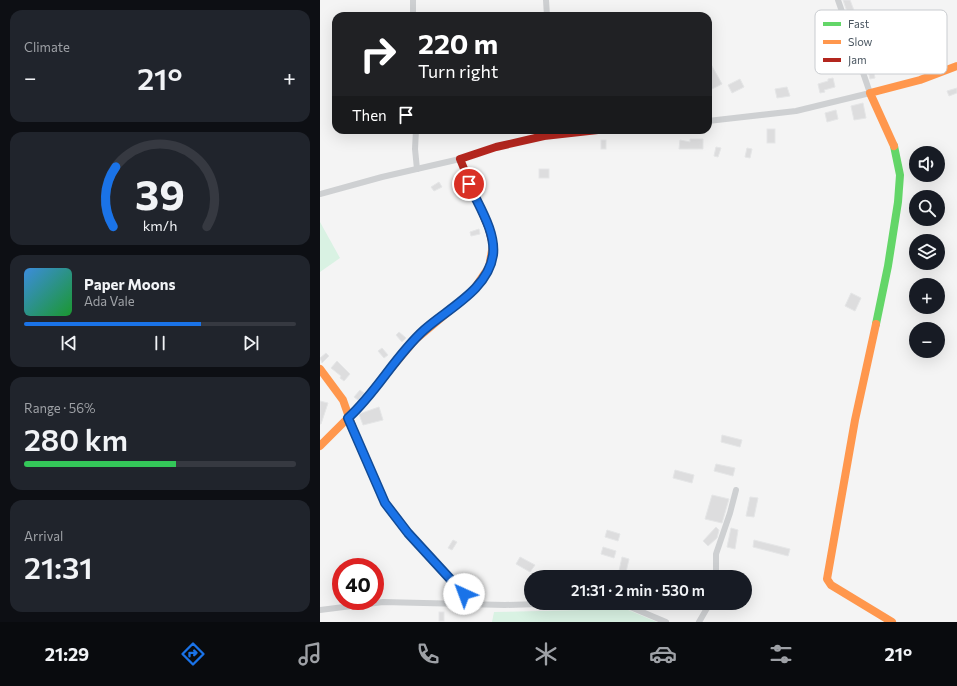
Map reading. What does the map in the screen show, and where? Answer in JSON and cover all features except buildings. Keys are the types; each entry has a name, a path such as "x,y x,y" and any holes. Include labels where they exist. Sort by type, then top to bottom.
{"street":[{"path":"413,0 413,12"},
{"path":"546,0 547,12"},
{"path":"838,0 841,10"},
{"path":"947,70 957,66"},
{"path":"863,74 870,93 893,143 900,175 898,202 888,266 855,420 827,579 831,585 892,622"},
{"path":"712,121 796,111 920,80 936,74"},
{"path":"416,134 415,149 417,169"},
{"path":"320,194 460,159 543,134"},
{"path":"320,446 369,396 415,340 472,292 489,267 494,248 490,230 460,159"},
{"path":"320,369 339,394 385,503 408,533 474,604"},
{"path":"716,570 716,554 736,490"},
{"path":"320,610 383,602 524,603"},
{"path":"638,610 666,622"},
{"path":"699,622 706,610"}],"green space":[{"path":"320,222 340,258 320,272"},
{"path":"628,610 657,622 492,622 494,612"}],"traffic: fast":[{"path":"876,324 888,266 898,202 900,175 894,146"}],"traffic: slow":[{"path":"947,70 957,66"},
{"path":"894,146 870,93 920,80 936,74"},
{"path":"320,446 357,409 415,340 472,292 489,267 493,245"},
{"path":"876,324 855,420 827,579 831,585 892,622"},
{"path":"320,369 343,400 356,437 385,503 390,509"}],"traffic: jam":[{"path":"493,245 489,229 460,159 496,147 544,136 562,134"},
{"path":"390,509 408,533 473,604"}],"route":[{"path":"464,594 408,533 385,503 348,418 357,410 424,330 472,292 486,273 492,258 494,248 493,242 490,230 469,184"}]}
